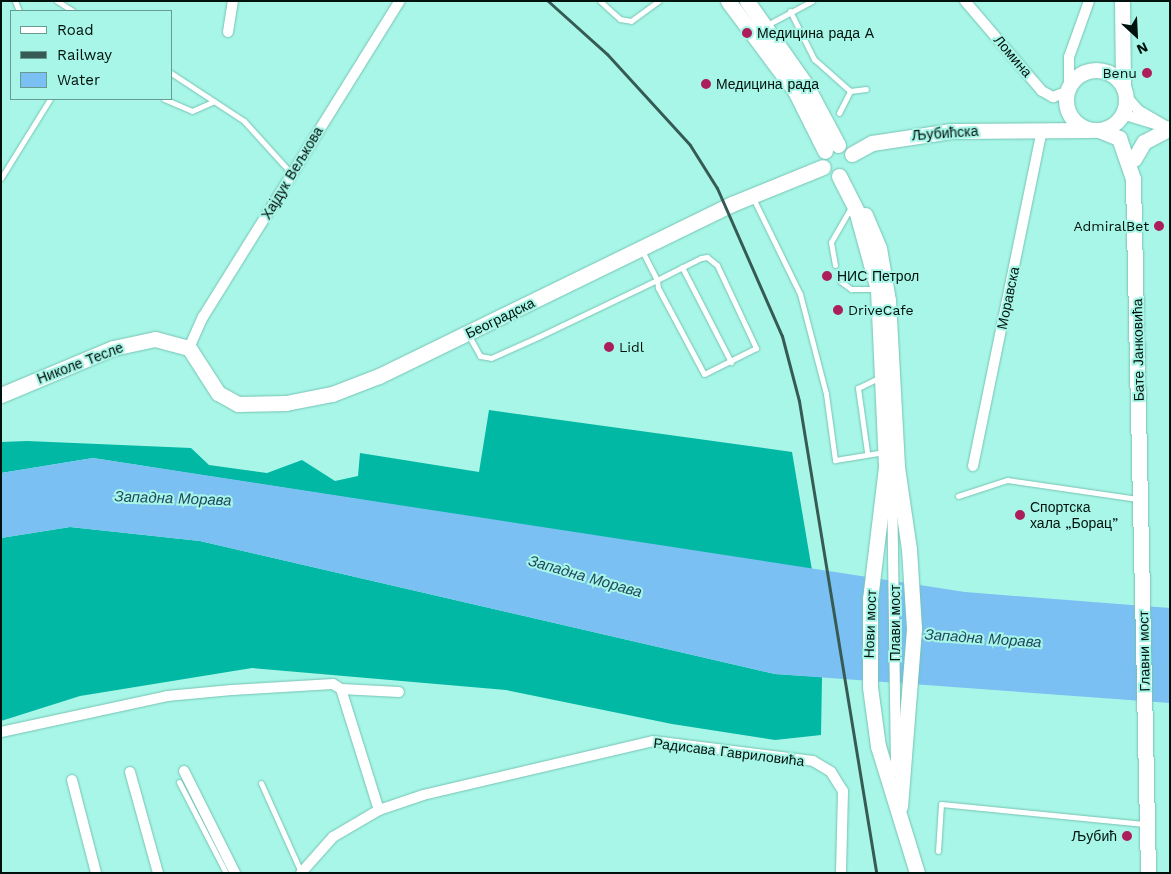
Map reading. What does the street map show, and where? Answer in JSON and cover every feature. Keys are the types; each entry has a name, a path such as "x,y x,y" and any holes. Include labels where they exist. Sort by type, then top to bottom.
{"main road":[{"path":"728,1 795,91 831,148 852,154 844,174 878,290 885,452 891,467 910,549 914,629 896,779 900,810 917,873"},
{"path":"747,1 767,25 831,148"},
{"path":"1067,95 1075,122 1095,130 1122,116 1125,91 1122,1"},
{"path":"1042,130 1054,124 1079,74 1093,70 1114,57 1124,36"},
{"path":"1093,70 1111,73 1125,91"},
{"name":"Бате Јанковића","path":"1122,116 1133,166 1143,528"},
{"path":"1133,166 1144,142 1168,127"},
{"name":"Љубићска","path":"852,154 872,143 904,136 1042,130 1095,130"},
{"name":"Бате Јанковића","path":"1095,130 1119,138 1133,166"},
{"path":"831,148 823,167 844,174 879,248 888,300 891,467"},
{"name":"Београдска","path":"189,348 218,393 238,404 260,406 349,389 468,334 752,195 823,167"},
{"name":"Николе Тесле","path":"1,395 113,348 155,339 189,348"},
{"name":"Нови мост","path":"891,467 868,650 878,746 896,779"},
{"name":"Главни мост","path":"1143,528 1148,873"}],"street":[{"path":"228,32 234,1"},
{"name":"Хајдук Вељкова","path":"189,348 203,317 291,173 400,1"},
{"name":"Ломина","path":"965,1 1042,91 1053,97 1067,95"},
{"path":"1067,95 1069,57 1089,1"},
{"path":"1125,91 1138,110 1168,127"},
{"path":"1122,116 1168,127"},
{"name":"Моравска","path":"973,466 1042,130"},
{"path":"1,732 167,696 333,684 341,690 399,692"},
{"path":"341,690 379,810"},
{"name":"Радисава Гавриловића","path":"301,872 333,837 379,810 423,794 654,741 813,761 839,780 842,791 841,873"},
{"path":"184,771 235,873"},
{"path":"130,772 158,873"},
{"path":"72,780 96,873"}],"lane":[{"path":"58,1 72,10"},
{"path":"600,1 625,20 652,7 659,1"},
{"path":"646,1 652,7"},
{"path":"767,25 790,11 812,1"},
{"path":"790,11 814,59 850,90 866,90"},
{"path":"172,75 244,121 291,173"},
{"path":"839,113 850,90"},
{"path":"1,178 49,100"},
{"path":"166,100 192,111 214,101"},
{"path":"752,195 800,294 826,394 835,460 867,452 885,452"},
{"path":"835,265 831,242 853,206"},
{"path":"468,334 480,356 491,358 657,280 682,267 707,257 717,265 756,342 752,352 704,374 657,280 641,248"},
{"path":"682,267 731,362"},
{"path":"840,281 851,289 878,290"},
{"path":"867,452 858,388 882,377"},
{"path":"958,496 1007,480 1142,500"},
{"path":"179,782 226,873"},
{"name":"Радисава Гавриловића","path":"261,783 286,846 301,872"},
{"path":"938,851 941,804 1147,825"}],"green space":[{"path":"489,410 792,452 812,570 93,458 1,473 1,442 27,441 191,448 209,465 267,473 302,460 335,481 358,476 360,453 479,472"},
{"path":"70,527 200,541 775,674 822,677 821,735 775,740 672,724 506,690 252,668 80,696 1,721 1,538"}],"water":[{"name":"Западна Морава","path":"93,458 965,592 1170,608 1170,703 775,674 200,541 70,527 1,538 1,473"}],"railway":[{"path":"548,1 607,54 690,145 717,188 782,336 799,401 876,873"}],"place":[{"name":"Медицина рада А","path":"747,33"},
{"name":"Benu","path":"1147,73"},
{"name":"Медицина рада","path":"706,84"},
{"name":"AdmiralBet","path":"1159,226"},
{"name":"НИС Петрол","path":"827,276"},
{"name":"DriveCafe","path":"838,310"},
{"name":"Lidl","path":"609,347"},
{"name":"Спортска хала „Борац”","path":"1020,515"},
{"name":"Љубић","path":"1127,836"}]}
